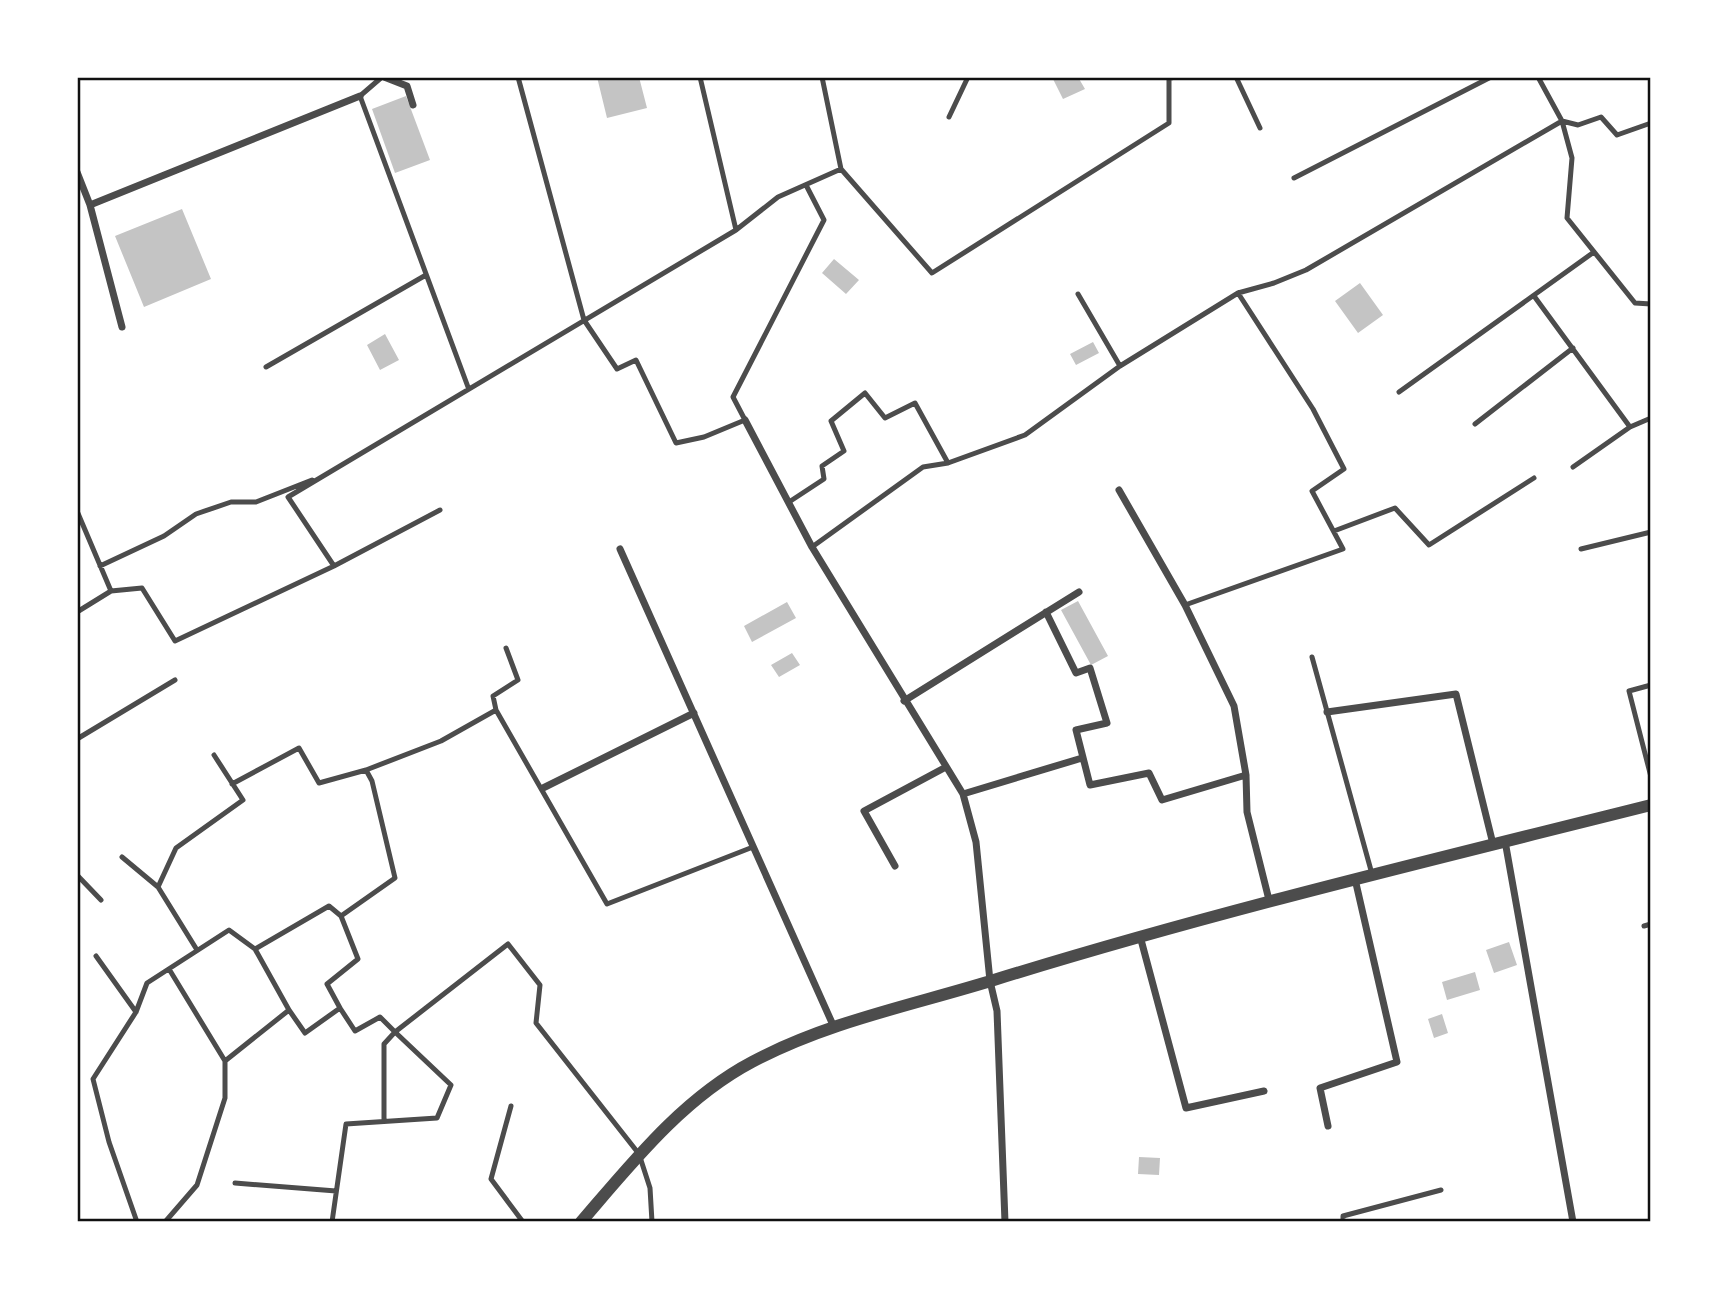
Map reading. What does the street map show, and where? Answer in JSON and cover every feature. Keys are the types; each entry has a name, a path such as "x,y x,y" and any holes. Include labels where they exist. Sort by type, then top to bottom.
{"street":[{"path":"383,77 407,86 413,105"},
{"path":"90,205 360,96"},
{"path":"77,172 90,205 122,327"},
{"path":"745,420 812,547 904,701 964,794 976,842 990,981 998,1011 1004,1222"},
{"path":"1119,491 1185,605 1234,706 1246,775 1247,812 1269,900"},
{"path":"620,549 833,1025"},
{"path":"904,701 1079,592"},
{"path":"1046,612 1076,673 1090,668 1107,723 1076,730 1090,785 1149,773 1162,800 1246,775"},
{"path":"1327,712 1456,694 1499,843 1573,1222"},
{"path":"543,788 694,713"},
{"path":"964,794 1082,758"},
{"path":"895,866 864,811 946,766"},
{"path":"581,1222 639,1154 693,1102 750,1063 833,1025 1269,900 1651,806"},
{"path":"1328,1126 1320,1088 1397,1062 1355,878"},
{"path":"1140,935 1186,1108 1264,1091"}],"lane":[{"path":"383,77 360,96 468,387"},
{"path":"518,77 584,320 617,369 636,360 676,443 704,437 745,420 733,397 824,220 806,185"},
{"path":"700,77 736,230"},
{"path":"822,77 841,169 932,273 1169,123 1169,79 1174,77"},
{"path":"949,117 968,77"},
{"path":"1236,77 1260,128"},
{"path":"1294,178 1491,77"},
{"path":"1538,77 1562,121 1573,159 1567,218 1634,303 1651,304"},
{"path":"812,547 923,467 948,463 1025,435 1120,366 1238,293 1274,284 1306,270 1562,121 1578,125 1601,117 1616,135 1651,122"},
{"path":"334,566 288,497 468,387 736,230 778,197 841,169"},
{"path":"1399,392 1594,253"},
{"path":"265,367 426,275"},
{"path":"1185,605 1343,549 1312,491 1344,469 1313,409 1238,293"},
{"path":"1078,295 1120,366"},
{"path":"1534,296 1630,428"},
{"path":"1475,424 1573,348"},
{"path":"789,502 824,479 822,466 844,451 831,421 865,393 885,418 915,403 948,463"},
{"path":"1573,467 1630,428 1651,418"},
{"path":"100,566 164,536 196,514 231,502 256,502 322,477"},
{"path":"1334,531 1395,509 1429,545 1534,478"},
{"path":"77,612 111,591 142,588 175,641 334,566 440,510"},
{"path":"77,511 111,591"},
{"path":"1581,549 1651,532"},
{"path":"506,648 518,680 493,696 496,710 607,904 753,847"},
{"path":"1312,657 1372,874"},
{"path":"77,739 175,680"},
{"path":"1651,685 1629,691 1651,777"},
{"path":"232,784 299,748 319,783 366,770 441,741 496,710"},
{"path":"158,887 176,848 243,800 214,755"},
{"path":"341,916 395,878 372,781 366,770"},
{"path":"122,857 158,887 197,950"},
{"path":"77,875 101,900"},
{"path":"255,949 329,906 341,916 358,960 327,984 355,1031 380,1017 451,1085 437,1118 346,1124 332,1222"},
{"path":"137,1222 109,1142 93,1079 136,1013 147,983 229,930 255,949 305,1033 340,1008"},
{"path":"384,1121 384,1044 395,1032 508,944 540,985 536,1023 639,1154 650,1188 652,1222"},
{"path":"96,956 136,1013"},
{"path":"165,1222 197,1185 225,1098 225,1061 169,968"},
{"path":"225,1061 289,1010"},
{"path":"511,1107 491,1179 523,1222"},
{"path":"235,1183 336,1191"},
{"path":"1343,1222 1343,1216 1441,1190"}],"building":[{"path":"597,77 639,77 647,108 607,118"},
{"path":"1052,77 1078,77 1085,89 1063,99"},
{"path":"406,96 430,160 395,173 372,109"},
{"path":"182,209 211,279 144,307 115,236"},
{"path":"834,259 859,280 846,294 822,273"},
{"path":"1360,283 1383,315 1358,333 1335,301"},
{"path":"385,334 399,360 380,370 367,345"},
{"path":"1093,342 1099,353 1076,365 1070,354"},
{"path":"1078,601 1108,656 1091,665 1061,610"},
{"path":"787,602 796,618 752,642 744,626"},
{"path":"792,653 800,665 779,677 771,665"},
{"path":"1509,942 1517,965 1494,973 1486,950"},
{"path":"1475,972 1480,990 1447,1000 1442,982"},
{"path":"1442,1014 1448,1033 1434,1038 1428,1019"},
{"path":"1139,1157 1160,1158 1159,1175 1138,1174"}]}
